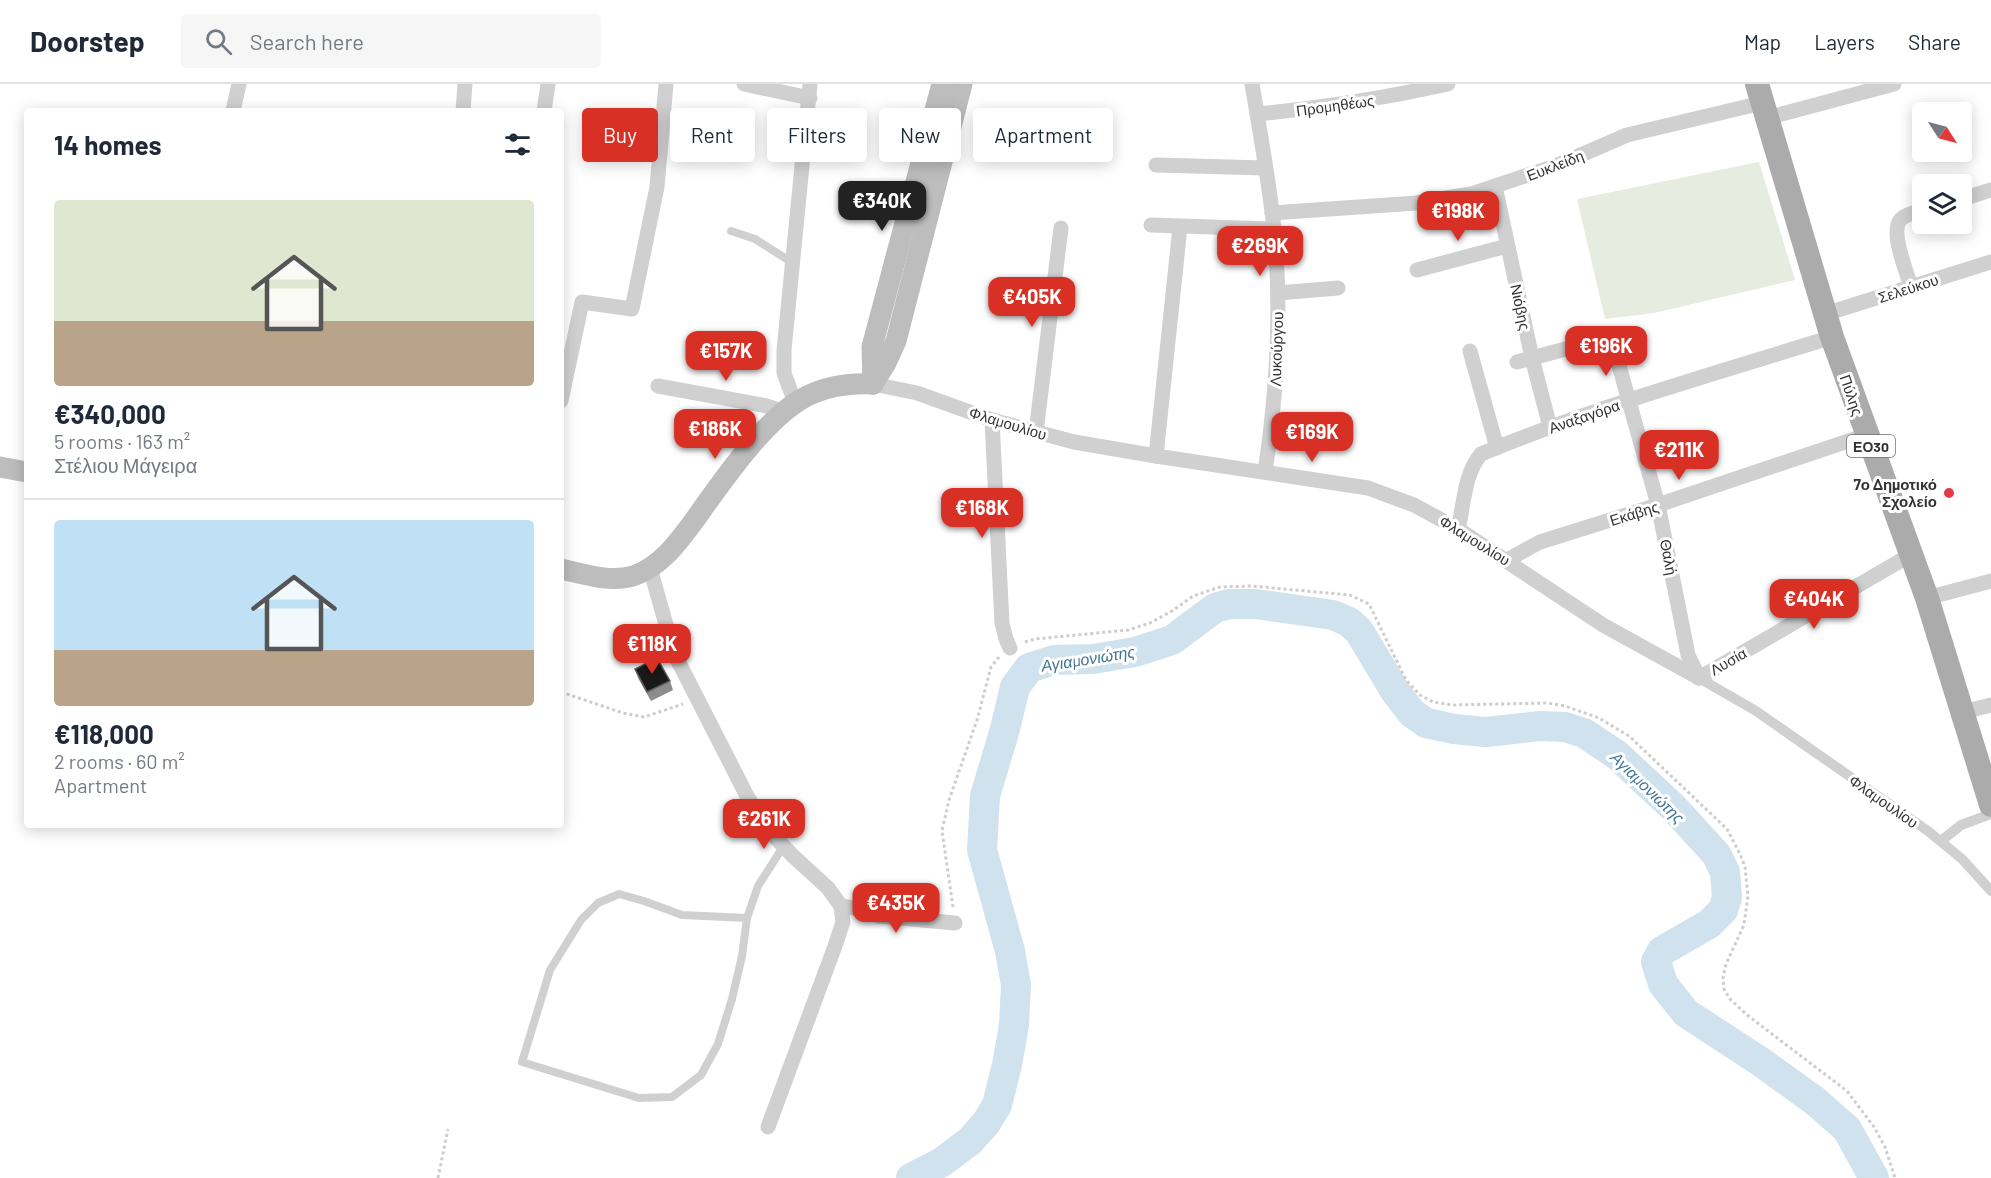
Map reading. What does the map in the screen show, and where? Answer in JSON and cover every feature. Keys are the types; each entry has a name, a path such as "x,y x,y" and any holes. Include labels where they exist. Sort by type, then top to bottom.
{"main road":[{"path":"873,384 872,347 942,84"},
{"path":"873,384 896,341 962,84"},
{"name":"Πύλης","path":"1762,102 1829,325 1866,435 1927,598 1991,805"},
{"path":"564,570 616,579 633,576 650,568 674,546 734,467 772,423 790,408 834,387 873,384"},
{"path":"0,467 24,471"}],"street":[{"path":"234,108 239,84"},
{"path":"463,108 465,84"},
{"path":"544,108 548,84"},
{"path":"564,387 582,302 632,309 657,187 666,84"},
{"path":"658,386 790,408 784,363 810,91 744,84"},
{"name":"Λυκούργου","path":"1252,84 1274,229 1278,293 1272,426 1265,472"},
{"name":"Προμηθέως","path":"1257,114 1318,108 1448,84"},
{"name":"Ευκλείδη","path":"1272,213 1416,203 1451,198 1579,158 1597,147 1627,135 1762,102 1894,84"},
{"path":"1156,165 1265,168"},
{"name":"Νιόβης","path":"1495,186 1525,360 1551,427"},
{"path":"1972,196 1991,190"},
{"path":"1911,287 1897,237 1898,225 1902,218 1912,214"},
{"path":"1151,225 1274,229"},
{"path":"1156,456 1180,227"},
{"path":"1036,432 1061,228"},
{"path":"1417,270 1507,246"},
{"name":"Σελεύκου","path":"1829,325 1911,287 1991,262"},
{"path":"1278,293 1338,288"},
{"name":"Αναξαγόρα","path":"1458,529 1473,463 1480,454 1829,325"},
{"name":"Θαλή","path":"1525,360 1603,339 1613,344 1658,505 1688,655 1699,678"},
{"path":"1470,351 1497,448"},
{"name":"Φλαμουλίου","path":"873,384 918,393 992,420 1074,442 1368,488 1422,508 1507,560 1545,588 1603,625 1756,711 1941,841 1962,859 1991,891"},
{"path":"992,420 1002,623 1010,648"},
{"name":"Εκάβης","path":"1507,560 1540,542 1866,435"},
{"name":"Λυσία","path":"1699,678 1912,554"},
{"path":"650,568 668,636 696,698 747,796 783,847 828,888 841,906 843,921 768,1127"},
{"path":"1927,598 1991,582"},
{"path":"1963,712 1991,705"},
{"path":"1941,841 1960,825 1991,814"},
{"path":"841,906 865,910 879,916 956,923"}],"lane":[{"path":"731,231 755,239 793,263"},
{"path":"747,918 682,915 619,894 598,903 581,920 550,970 522,1062 639,1098 672,1097 701,1075 718,1044 732,999 742,956 747,918 758,886 783,847"}],"path":[{"path":"956,923 942,831 949,800 977,720 991,667 1001,655 1010,648 1035,639 1139,627 1166,615 1193,597 1220,587 1251,586 1350,595 1369,604 1406,680 1420,695 1433,702 1452,705 1547,703 1582,711 1614,726 1642,748 1727,829 1745,867 1748,896 1744,925 1726,964 1723,978 1724,989 1730,999 1747,1015 1847,1091 1874,1127 1885,1147 1895,1178"},
{"path":"564,693 623,713 644,717 696,698"},
{"path":"438,1178 448,1129"}],"shaded area":[{"path":"1759,162 1795,280 1654,313 1605,319 1577,199"}],"building":[{"path":"657,658 670,681 647,692 635,669"}],"waterway":[{"name":"Αγιαμονιώτης","path":"911,1178 942,1162 970,1141 986,1123 997,1105 1007,1065 1014,1025 1016,985 1010,951 982,850 985,796 1015,687 1029,668 1054,660 1093,659 1135,652 1172,640 1215,608 1229,604 1256,604 1333,615 1349,622 1359,631 1395,691 1412,713 1426,723 1486,732 1540,726 1565,727 1584,733 1617,755 1674,808 1716,854 1725,872 1727,898 1723,910 1709,924 1662,951 1656,962 1663,984 1686,1013 1761,1062 1815,1101 1847,1129 1874,1178"}],"place":[{"name":"7ο Δημοτικό Σχολείο","path":"1949,493"}]}
